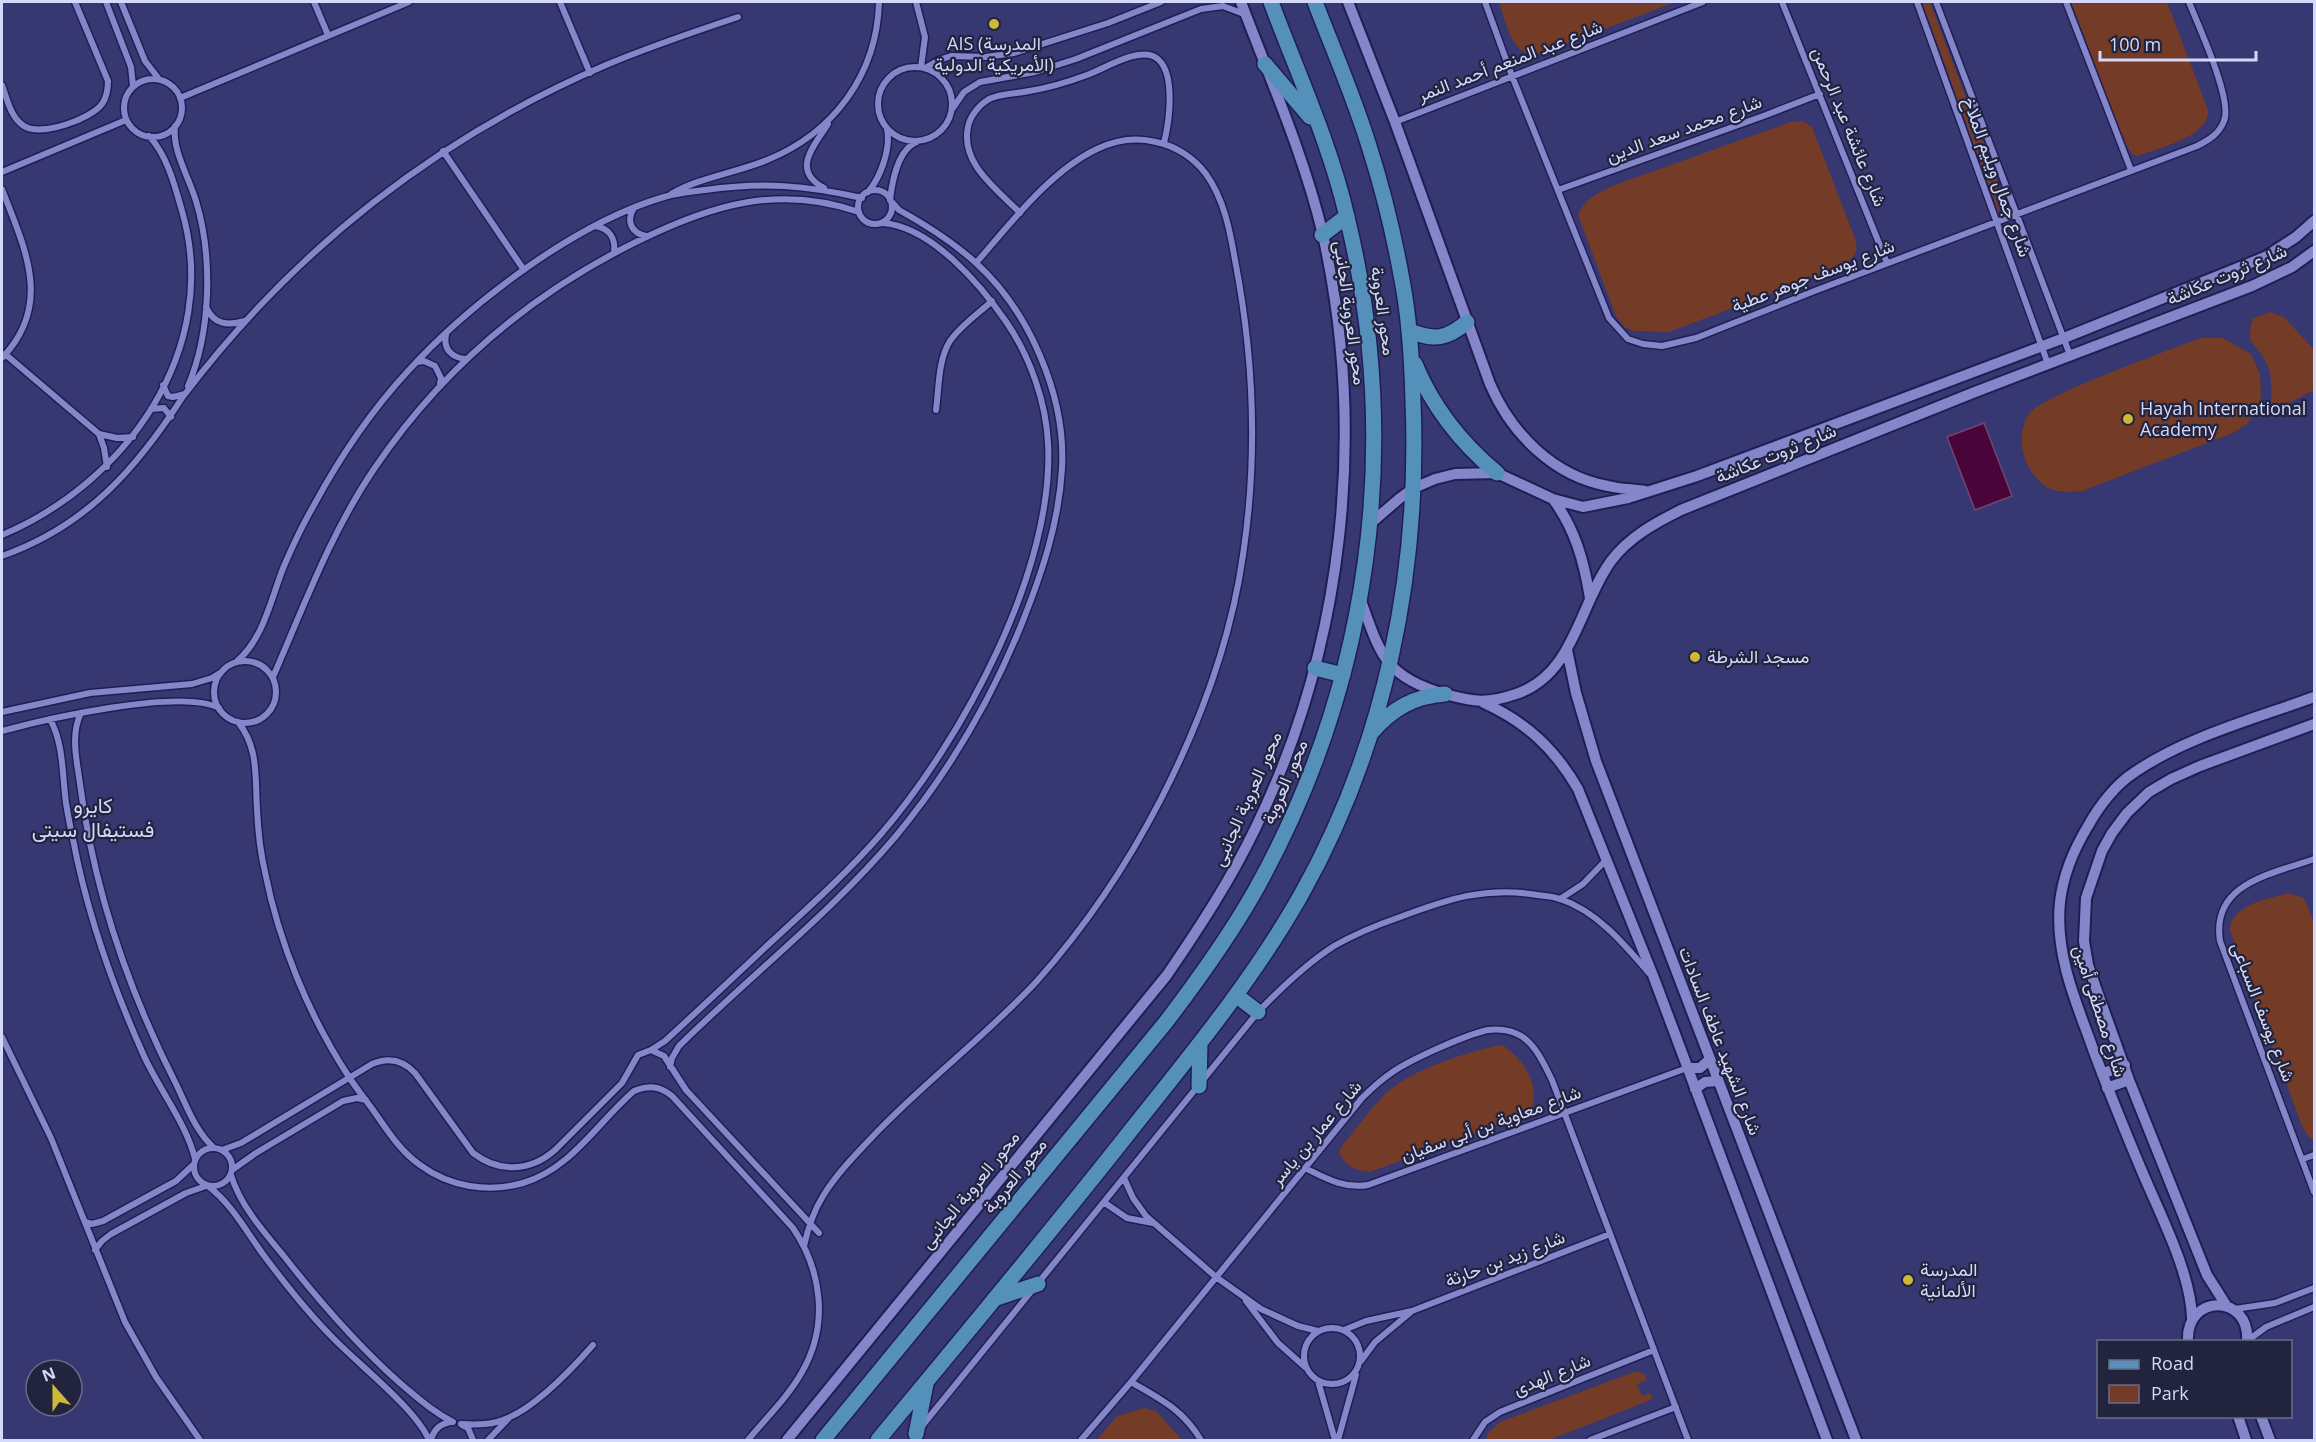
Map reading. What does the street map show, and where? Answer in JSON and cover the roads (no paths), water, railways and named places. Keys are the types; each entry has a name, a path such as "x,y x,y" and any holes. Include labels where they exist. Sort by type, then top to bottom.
{"main road":[{"name":"محور العروبة","path":"823,1440 1166,1022 1204,972 1254,892 1279,846 1320,750 1343,675 1360,598 1371,523 1374,435 1369,347 1358,270 1347,216 1317,125 1271,2"},
{"name":"محور العروبة","path":"878,1440 1237,996 1272,945 1308,882 1338,818 1370,734 1389,665 1406,574 1414,489 1412,356 1410,331 1393,238 1369,145 1315,2"},
{"path":"1265,64 1317,125"},
{"path":"1322,235 1347,216"},
{"path":"1410,331 1424,337 1440,337 1455,332 1467,322"},
{"path":"1412,356 1425,386 1446,421 1461,440 1497,473"},
{"path":"1315,668 1343,675"},
{"path":"1370,734 1395,710 1411,701 1428,695 1445,694"},
{"path":"1237,996 1258,1012"},
{"path":"1199,1086 1200,1043"},
{"path":"994,1299 1038,1284"},
{"path":"913,1437 927,1382"}],"street":[{"path":"2,85 16,119 31,130 49,130 91,113 102,103 108,89 106,74 75,2"},
{"path":"106,2 129,61 133,86"},
{"path":"121,2 145,61 159,79 172,86 180,98 181,116 175,126 164,135 149,136 136,131 126,120 125,99 133,86 145,80 159,79"},
{"path":"314,2 328,35"},
{"path":"180,98 409,2"},
{"path":"560,2 590,72"},
{"path":"827,190 820,186 810,173 808,157 814,142 852,94 870,57 876,33 879,2"},
{"path":"916,2 925,37 923,68"},
{"path":"859,212 859,205 875,183 888,139 878,110 878,100 885,82 901,70 923,68 951,56 986,57 1014,53 1097,27 1161,2"},
{"name":"محور العروبة الجانبى","path":"787,1440 1167,975 1229,880 1255,830 1298,725 1328,616 1337,560 1343,504 1345,394 1340,340 1322,235 1298,149 1241,2"},
{"path":"1348,2 1395,122 1497,400 1521,436 1542,455 1586,480 1607,486 1648,491"},
{"name":"شارع يوسف جوهر عطية","path":"1485,2 1512,76 1610,318 1628,339 1643,344 1662,346 1696,338 2197,146 2211,138 2225,119 2224,98 2189,2"},
{"name":"شارع عبد المنعم أحمد النمر","path":"1395,122 1703,2"},
{"name":"شارع عائشة عبد الرحمن","path":"1782,2 1887,263"},
{"name":"شارع جمال ويليم الملاخ","path":"1917,2 2048,364"},
{"name":"شارع جمال ويليم الملاخ","path":"1936,2 2070,355"},
{"path":"2066,2 2131,170"},
{"path":"952,108 964,92 975,84 1035,72 1076,59 1201,9 1223,6 1238,10 1247,16"},
{"path":"2,556 47,535 95,503 135,465 185,394 267,296 329,237 384,193 443,151 521,106 590,72 738,17"},
{"path":"1020,213 979,171 969,150 967,134 970,120 978,108 991,98 1062,83 1134,55 1149,54 1162,63 1168,84 1169,108 1164,143"},
{"path":"882,223 891,214 890,201 894,180 905,151 918,141 938,134 948,122 952,108 951,93 944,80 923,68"},
{"name":"شارع محمد سعد الدين","path":"1558,190 1820,94"},
{"path":"2,709 90,693 192,684 212,678 236,662 249,649 259,632 298,536 330,476 367,421 417,362 446,334 524,270 595,226 701,180 752,166 781,154 808,138 832,118"},
{"path":"2,172 126,120"},
{"path":"175,126 175,140 196,198 204,232 206,267 205,321 195,369 185,394"},
{"path":"886,128 904,140 918,141"},
{"path":"2,535 52,510 82,489 107,467 151,409 176,358 185,325 190,290 190,256 186,227 178,199 162,154 149,136"},
{"path":"804,1246 810,1222 836,1177 913,1096 988,1030 1021,996 1071,941 1130,857 1174,772 1203,707 1219,660 1243,558 1249,513 1253,415 1247,331 1232,243 1222,205 1214,186 1194,160 1164,143 1136,139 1122,140 1097,149 1067,169 1020,213 976,263"},
{"path":"443,151 524,270"},
{"path":"666,196 711,189 772,184 865,195 880,191 899,210 944,238 976,263 1013,308 1034,342 1052,389 1059,423 1062,467 1056,511 1040,578 993,689 948,766 886,848 844,892 680,1046 670,1067"},
{"path":"2,189 26,251 31,288 24,324 3,356 99,434 117,438 132,437"},
{"path":"222,1150 241,1143 379,1061 387,1060 403,1063 415,1073 473,1153 500,1167 520,1168 539,1162 555,1150 622,1083 638,1055 665,1041 817,899 882,833 938,756 980,683 1022,593 1041,523 1048,479 1048,440 1038,390 1020,343 992,301 964,270 931,244 903,227 868,223 859,212 812,200 761,199 727,206 647,236 570,278 524,309 466,359 440,385 390,446 345,515 318,570 273,677"},
{"path":"634,208 630,218 633,228 647,236"},
{"name":"شارع ثروت عكاشة","path":"1371,523 1414,489 1435,479 1455,474 1497,473 1553,499 1583,507 1607,504 1697,476 2064,338 2265,257 2296,237 2314,221"},
{"path":"595,226 605,229 612,237 614,253"},
{"name":"شارع ثروت عكاشة","path":"1360,598 1376,642 1389,665 1415,685 1484,703 1522,692 1542,682 1567,650 1590,598 1611,561 1623,547 1660,520 1811,457 2252,286 2292,267 2314,251"},
{"path":"2208,280 2209,291 2215,300"},
{"path":"2192,287 2200,306"},
{"path":"936,410 946,349 956,333 992,301"},
{"path":"205,306 214,320 222,323 230,325 245,321"},
{"path":"1002,316 1013,308"},
{"path":"446,334 445,340 449,352 454,357 466,359"},
{"path":"417,362 430,363 435,366 441,378 440,385"},
{"path":"163,385 168,396 185,394"},
{"path":"151,409 164,408 171,417"},
{"path":"99,434 107,467"},
{"path":"1553,499 1563,514 1581,554 1590,598"},
{"name":"شارع الشهيد عاطف السادات","path":"1567,650 1576,693 1596,762 1856,1440"},
{"path":"220,673 216,679 214,694 219,708 224,714 238,722 248,723 258,720 273,706 276,686 273,677 266,668 257,663 246,660 236,662"},
{"path":"980,683 993,689"},
{"name":"شارع مصطفى أمين","path":"2188,1340 2188,1329 2192,1318 2187,1280 2107,1088 2069,980 2061,941 2061,902 2067,873 2079,840 2094,814 2132,773 2157,758 2186,745 2314,697"},
{"path":"2,731 50,719 123,706 183,702 219,708"},
{"path":"1484,703 1522,723 1554,753 1578,789 1654,978 1827,1440"},
{"path":"81,713 76,726 75,746 89,841 107,916 131,987 156,1046 197,1127 214,1148"},
{"path":"50,719 61,749 66,804 81,879 104,956 142,1051 188,1137 197,1180 231,1208 267,1259 306,1308 414,1417 430,1440 436,1429 453,1422"},
{"path":"238,722 247,736 254,755 261,848 276,917 303,991 349,1078 395,1142 418,1164 431,1173 456,1183 494,1188 525,1182 555,1168 634,1091 650,1086 672,1096 784,1217 804,1246 816,1277 819,1305 813,1346 795,1383 748,1440"},
{"name":"شارع مصطفى أمين","path":"2247,1340 2246,1323 2230,1307 2207,1275 2129,1080 2094,982 2085,941 2086,898 2090,881 2107,842 2127,813 2139,801 2171,779 2314,724"},
{"path":"1560,899 1576,890 1607,859"},
{"name":"شارع يوسف السباعى","path":"2314,861 2240,888 2229,898 2220,912 2217,926 2220,940 2314,1192"},
{"path":"913,1437 1258,1012 1303,969 1332,947 1376,926 1468,894 1490,891 1521,892 1560,899 1580,909 1616,934 1654,978"},
{"name":"شارع عمار بن ياسر","path":"1081,1440 1131,1382 1362,1098 1377,1083 1412,1061 1488,1030 1506,1031 1523,1037 1542,1060 1565,1112 1688,1440"},
{"path":"2,1037 51,1138 111,1293 140,1350 173,1404 200,1440"},
{"path":"651,1050 664,1056 686,1090 819,1233"},
{"path":"1687,1068 1700,1068 1709,1060"},
{"path":"2102,1074 2125,1065"},
{"name":"شارع معاوية بن أبى سفيان","path":"1305,1168 1343,1184 1355,1187 1368,1185 1687,1068"},
{"path":"2107,1088 2129,1080"},
{"path":"1695,1089 1705,1083 1717,1081"},
{"path":"95,1250 108,1236 186,1193 224,1183 231,1172 256,1153 343,1101 357,1098 366,1100"},
{"path":"85,1222 96,1224 103,1221 176,1181 203,1150 214,1148 222,1150 231,1160 231,1172 242,1200 255,1219 338,1321 389,1373 429,1408 453,1422 481,1425 509,1418"},
{"path":"2303,1159 2314,1155"},
{"path":"1124,1178 1133,1198 1153,1223 1244,1298 1279,1318 1318,1331 1335,1328 1344,1330 1356,1340 1361,1354 1360,1361 1336,1440"},
{"path":"1105,1203 1127,1218 1153,1223"},
{"name":"شارع زيد بن حارثة","path":"1344,1330 1377,1318 1412,1311 1610,1234"},
{"path":"2192,1318 2201,1309 2213,1305 2230,1307 2276,1303 2314,1288"},
{"path":"1244,1298 1271,1336 1318,1381 1336,1440"},
{"path":"2248,1340 2266,1327 2314,1306"},
{"name":"شارع زيد بن حارثة","path":"1360,1361 1392,1326 1412,1311"},
{"path":"1306,1368 1305,1347 1318,1331"},
{"path":"488,1440 509,1418 550,1387 593,1345"},
{"name":"شارع الهدى","path":"1473,1440 1485,1422 1500,1412 1654,1350"},
{"path":"1318,1381 1332,1385 1339,1384 1352,1377 1356,1371"},
{"path":"1131,1382 1169,1404 1184,1416 1201,1440"},
{"path":"1590,1440 1676,1407"},
{"path":"2239,1418 2246,1440"},
{"path":"2262,1418 2270,1440"},
{"path":"461,1424 468,1428 473,1440"}],"place":[{"name":"AIS (المدرسة الأمريكية الدولية)","path":"994,24"},
{"name":"Hayah International Academy","path":"2128,419"},
{"name":"مسجد الشرطة","path":"1695,657"},
{"name":"المدرسة الألمانية","path":"1908,1280"}],"district":[{"name":"كايرو فستيفال سيتى","path":"93,818"}]}
